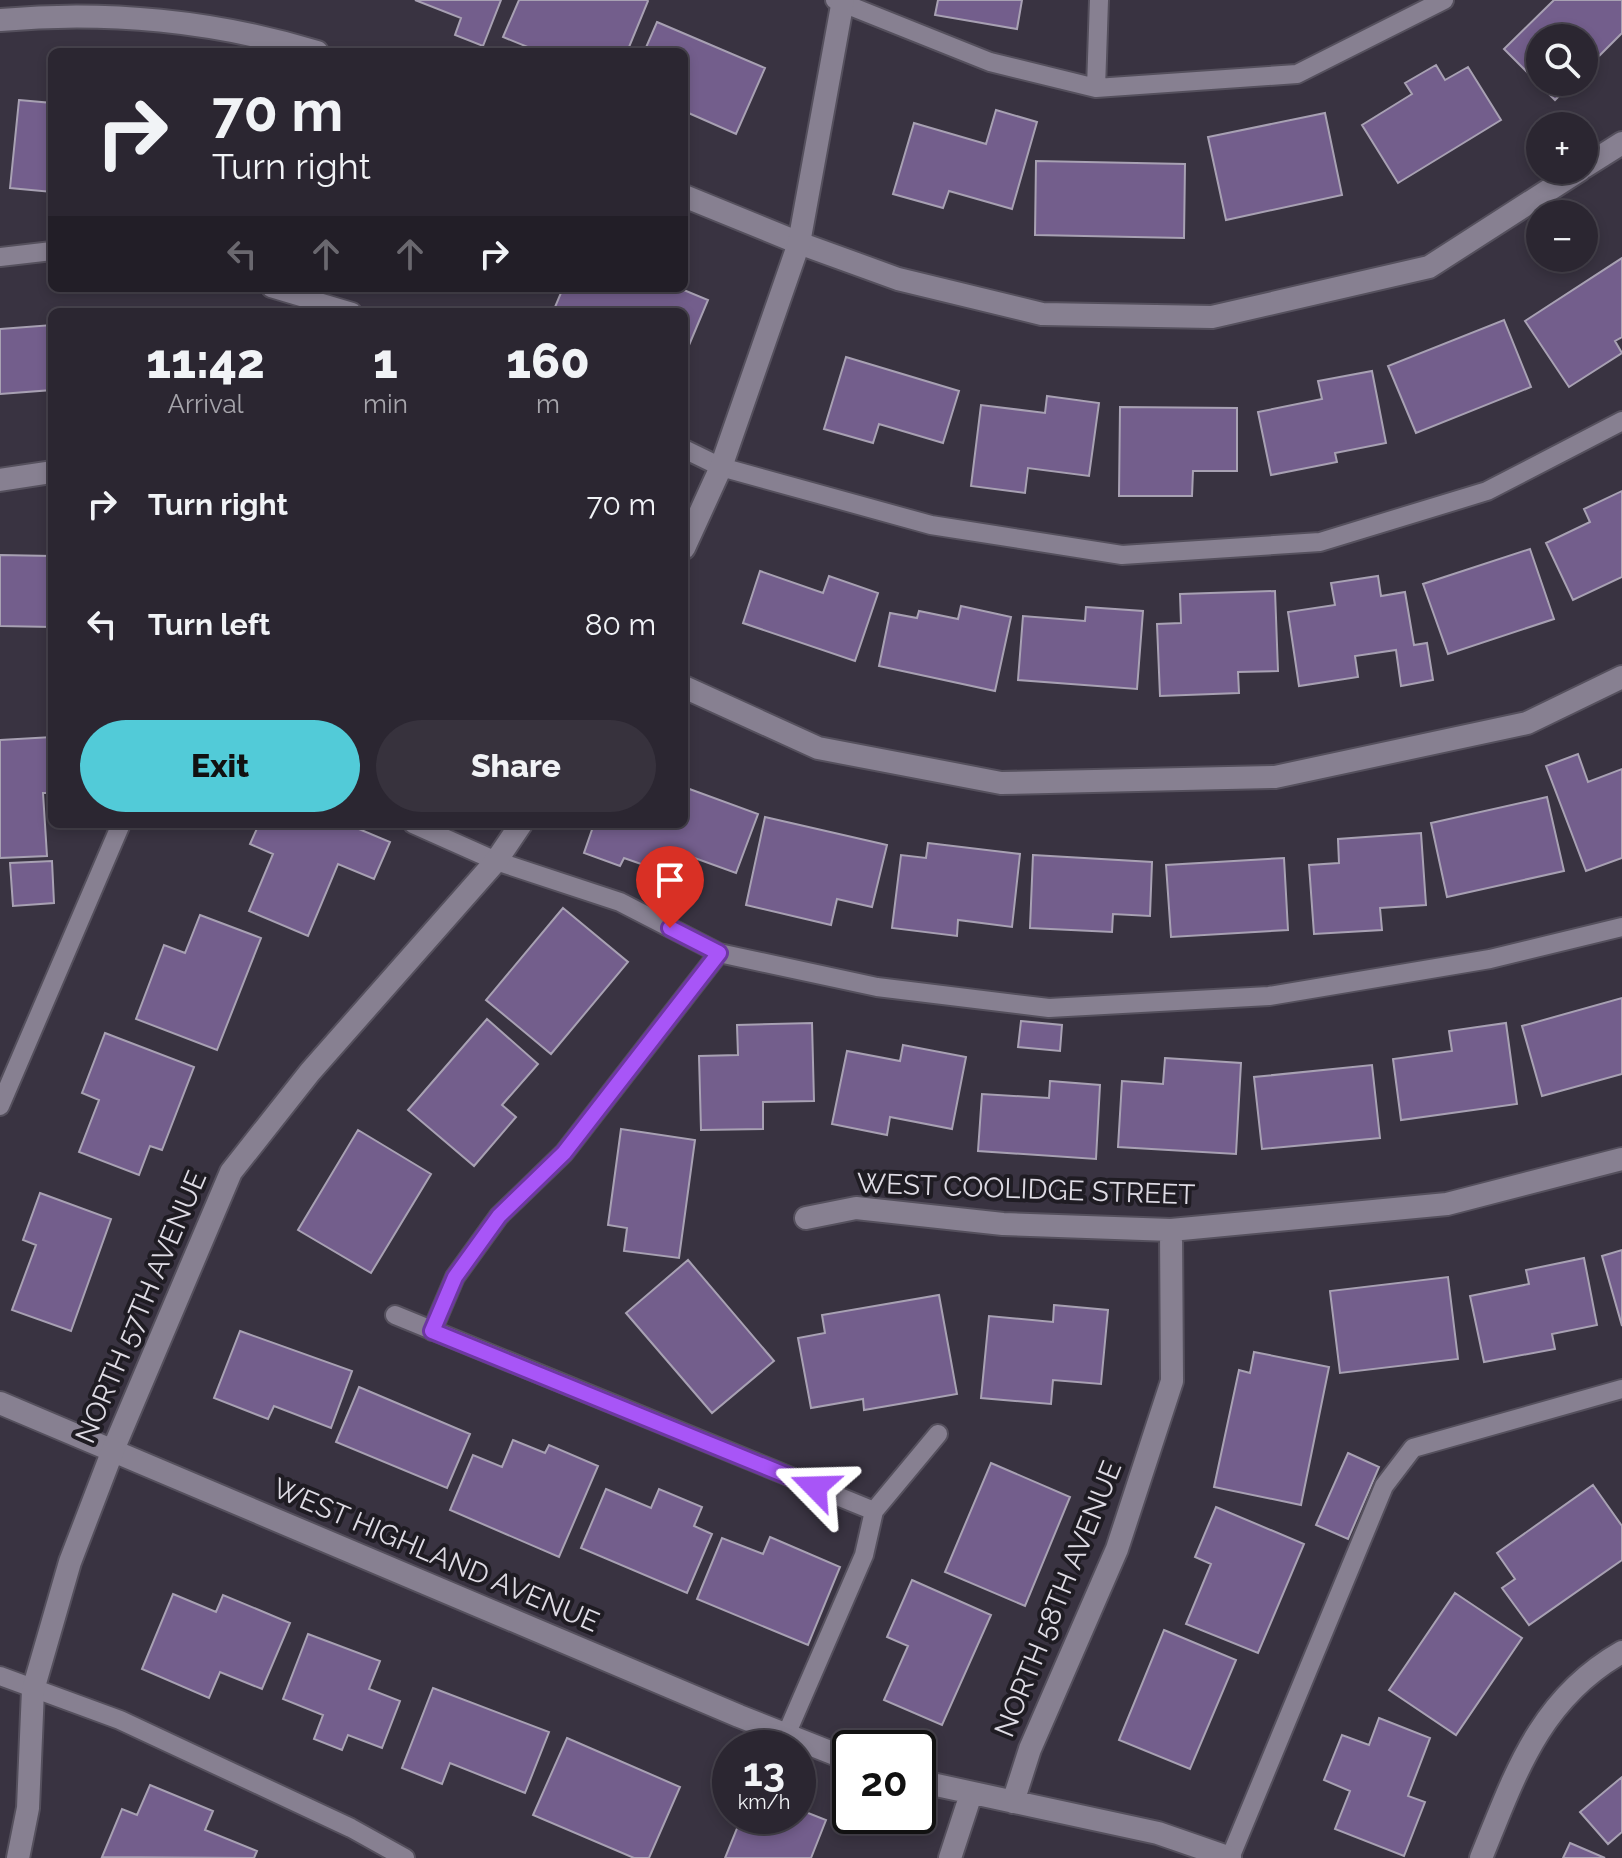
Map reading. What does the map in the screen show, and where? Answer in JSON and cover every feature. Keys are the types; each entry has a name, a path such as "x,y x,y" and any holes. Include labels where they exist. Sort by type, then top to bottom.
{"street":[{"path":"688,539 721,467 799,243 840,1"},
{"path":"0,20 43,16 209,25 301,48"},
{"path":"1598,159 1622,143"},
{"path":"688,198 898,279 1042,314 1212,317 1429,267 1559,184"},
{"path":"0,480 48,473"},
{"path":"688,689 818,748 1001,783 1275,777 1527,723 1622,677"},
{"name":"NORTH 57TH AVENUE","path":"18,1858 28,1808 33,1690 70,1562 113,1450 231,1172 310,1072 496,861 518,828"},
{"name":"WEST COOLIDGE STREET","path":"806,1218 856,1208 1003,1224 1171,1230 1447,1204 1622,1159"},
{"name":"NORTH 58TH AVENUE","path":"1013,1802 1030,1749 1117,1549 1172,1381 1171,1230"},
{"name":"WEST HIGHLAND AVENUE","path":"0,1403 774,1730"},
{"path":"1481,1858 1525,1752 1557,1705 1587,1674 1622,1652"},
{"path":"936,1785 1158,1833 1230,1858"},
{"path":"950,1858 971,1794"}],"lane":[{"path":"1096,88 1099,0"},
{"path":"840,1 990,62 1096,88 1297,74 1444,0"},
{"path":"0,257 48,251"},
{"path":"284,292 338,308"},
{"path":"688,451 721,467 931,525 1122,555 1320,542 1487,491 1622,421"},
{"path":"0,1106 119,828"},
{"path":"422,828 496,861 620,902 719,953 877,987 1049,1008 1269,996 1490,959 1622,927"},
{"path":"432,1331 455,1277 499,1216 564,1153 719,953"},
{"path":"395,1315 874,1511"},
{"path":"1230,1858 1384,1486 1413,1448 1622,1389"},
{"path":"788,1730 864,1555 874,1511 938,1434"},
{"path":"0,1676 120,1720 351,1828 405,1858"}],"building":[{"path":"415,0 501,0 483,46 455,35 461,18"},
{"path":"519,0 648,1 629,48 530,48 503,37"},
{"path":"938,0 1022,0 1017,29 935,15"},
{"path":"1554,0 1622,0 1622,33 1598,57 1598,24 1530,24"},
{"path":"657,22 765,68 736,134 688,113 688,48 646,48"},
{"path":"1526,27 1526,71 1504,49"},
{"path":"1436,65 1445,80 1468,67 1501,120 1398,183 1362,125 1412,94 1405,83"},
{"path":"19,100 48,103 48,192 10,188"},
{"path":"996,110 1037,122 1012,209 949,191 943,208 893,194 914,123 986,144"},
{"path":"1325,113 1342,195 1226,220 1208,137"},
{"path":"1036,161 1185,164 1184,238 1035,235"},
{"path":"1622,258 1622,337 1615,341 1622,353 1569,387 1525,321"},
{"path":"561,292 688,292 708,300 688,348 688,308 555,307"},
{"path":"1504,320 1531,387 1416,433 1388,366"},
{"path":"48,325 48,390 0,394 0,329"},
{"path":"846,357 959,391 943,443 879,424 873,443 824,429"},
{"path":"1372,371 1386,443 1335,453 1337,462 1271,475 1258,412 1322,399 1318,381"},
{"path":"1047,396 1099,403 1089,476 1028,468 1025,493 971,486 981,405 1045,413"},
{"path":"1120,407 1237,408 1237,471 1193,471 1192,496 1119,496"},
{"path":"1622,491 1622,577 1573,600 1546,543 1590,522 1584,509"},
{"path":"1530,549 1554,619 1448,654 1423,584"},
{"path":"0,555 48,556 48,627 0,626"},
{"path":"760,571 823,593 829,576 878,593 855,661 743,623"},
{"path":"1378,576 1381,596 1405,592 1414,645 1427,643 1433,680 1401,686 1396,650 1355,656 1358,677 1299,686 1288,612 1335,605 1331,583"},
{"path":"1275,591 1278,671 1238,672 1239,693 1160,696 1157,624 1181,623 1180,594"},
{"path":"961,606 1011,617 995,691 879,666 890,613 917,618 919,611 958,619"},
{"path":"1086,607 1143,611 1137,689 1018,680 1023,616 1085,621"},
{"path":"48,737 48,793 43,793 47,856 0,858 0,740"},
{"path":"1578,754 1588,782 1622,769 1622,858 1586,871 1546,766"},
{"path":"688,788 758,814 736,873 692,857 684,879 624,858 620,866 584,853 593,828 688,828"},
{"path":"1547,797 1564,871 1447,897 1431,823"},
{"path":"765,817 887,845 872,907 837,899 831,925 746,905"},
{"path":"257,828 357,828 390,842 374,879 338,864 308,936 249,911 273,854 250,844"},
{"path":"1421,833 1426,905 1380,908 1382,930 1314,934 1309,865 1339,863 1338,839"},
{"path":"928,843 1020,854 1012,927 958,920 957,936 892,928 901,855 926,858"},
{"path":"1033,855 1152,862 1150,916 1113,914 1112,932 1030,928"},
{"path":"1284,858 1288,930 1171,937 1166,865"},
{"path":"52,861 54,903 13,906 10,863"},
{"path":"563,908 628,962 551,1054 486,1000"},
{"path":"200,915 261,938 217,1050 136,1019 164,945 185,953"},
{"path":"1622,998 1622,1074 1542,1096 1522,1026"},
{"path":"487,1019 538,1064 502,1105 516,1117 474,1166 408,1110"},
{"path":"1021,1021 1062,1025 1060,1051 1018,1047"},
{"path":"812,1023 814,1101 763,1102 763,1129 701,1130 699,1056 738,1055 737,1025"},
{"path":"1506,1023 1517,1104 1401,1120 1393,1059 1452,1051 1449,1031"},
{"path":"105,1033 194,1067 162,1150 150,1146 139,1175 79,1152 99,1100 82,1093"},
{"path":"903,1045 966,1057 952,1129 890,1117 887,1135 832,1124 847,1051 900,1061"},
{"path":"1165,1058 1241,1063 1236,1154 1118,1147 1122,1081 1163,1084"},
{"path":"1372,1065 1380,1138 1262,1149 1254,1077"},
{"path":"1050,1081 1100,1085 1096,1159 978,1151 982,1094 1049,1098"},
{"path":"621,1129 695,1140 679,1258 624,1251 627,1228 608,1225"},
{"path":"358,1130 431,1174 371,1273 298,1230"},
{"path":"40,1193 111,1219 71,1331 12,1310 36,1245 23,1240"},
{"path":"1622,1250 1622,1326 1602,1256"},
{"path":"1584,1258 1597,1325 1552,1334 1555,1349 1484,1362 1470,1296 1529,1284 1526,1270"},
{"path":"688,1260 774,1361 712,1413 626,1313"},
{"path":"1448,1277 1458,1359 1340,1373 1330,1291"},
{"path":"939,1295 957,1394 864,1410 863,1399 811,1408 798,1338 825,1333 822,1315"},
{"path":"1054,1305 1108,1310 1101,1384 1053,1380 1051,1404 981,1398 989,1316 1053,1322"},
{"path":"240,1331 352,1371 331,1428 274,1406 268,1419 214,1398"},
{"path":"1254,1352 1329,1367 1301,1505 1214,1487 1239,1370 1250,1373"},
{"path":"359,1387 470,1434 447,1488 336,1442"},
{"path":"513,1440 545,1453 549,1445 598,1466 559,1557 450,1510 473,1455 502,1467"},
{"path":"1348,1453 1379,1467 1348,1539 1316,1525"},
{"path":"991,1463 1070,1497 1025,1606 945,1572"},
{"path":"1593,1485 1622,1526 1622,1560 1529,1625 1502,1588 1515,1579 1497,1553"},
{"path":"606,1489 651,1508 659,1489 702,1507 694,1526 712,1534 687,1593 581,1548"},
{"path":"1216,1507 1304,1544 1258,1653 1186,1624 1211,1564 1195,1557"},
{"path":"770,1537 840,1567 808,1645 697,1599 722,1538 763,1554"},
{"path":"912,1580 991,1615 942,1725 884,1700 908,1646 887,1637"},
{"path":"1455,1593 1522,1638 1456,1735 1389,1690"},
{"path":"173,1594 216,1612 223,1595 290,1623 262,1689 220,1672 209,1698 142,1669"},
{"path":"1164,1630 1236,1660 1190,1769 1119,1740"},
{"path":"308,1634 380,1661 369,1689 400,1701 382,1748 348,1735 342,1750 314,1739 323,1715 283,1699"},
{"path":"433,1688 549,1732 525,1793 450,1763 442,1784 402,1768"},
{"path":"1379,1718 1430,1738 1408,1796 1425,1802 1404,1856 1335,1829 1350,1791 1324,1780 1342,1735 1369,1745"},
{"path":"567,1738 680,1787 649,1858 634,1858 533,1815"},
{"path":"1622,1777 1622,1832 1608,1844 1580,1812"},
{"path":"150,1785 213,1811 205,1830 257,1851 254,1858 102,1857 122,1809 137,1815"},
{"path":"816,1816 826,1820 811,1858 725,1858 735,1834 816,1834"},
{"path":"1570,1843 1605,1858 1563,1858"}],"route":[{"path":"670,928 719,953 564,1153 499,1216 455,1277 432,1331 815,1487"}]}
